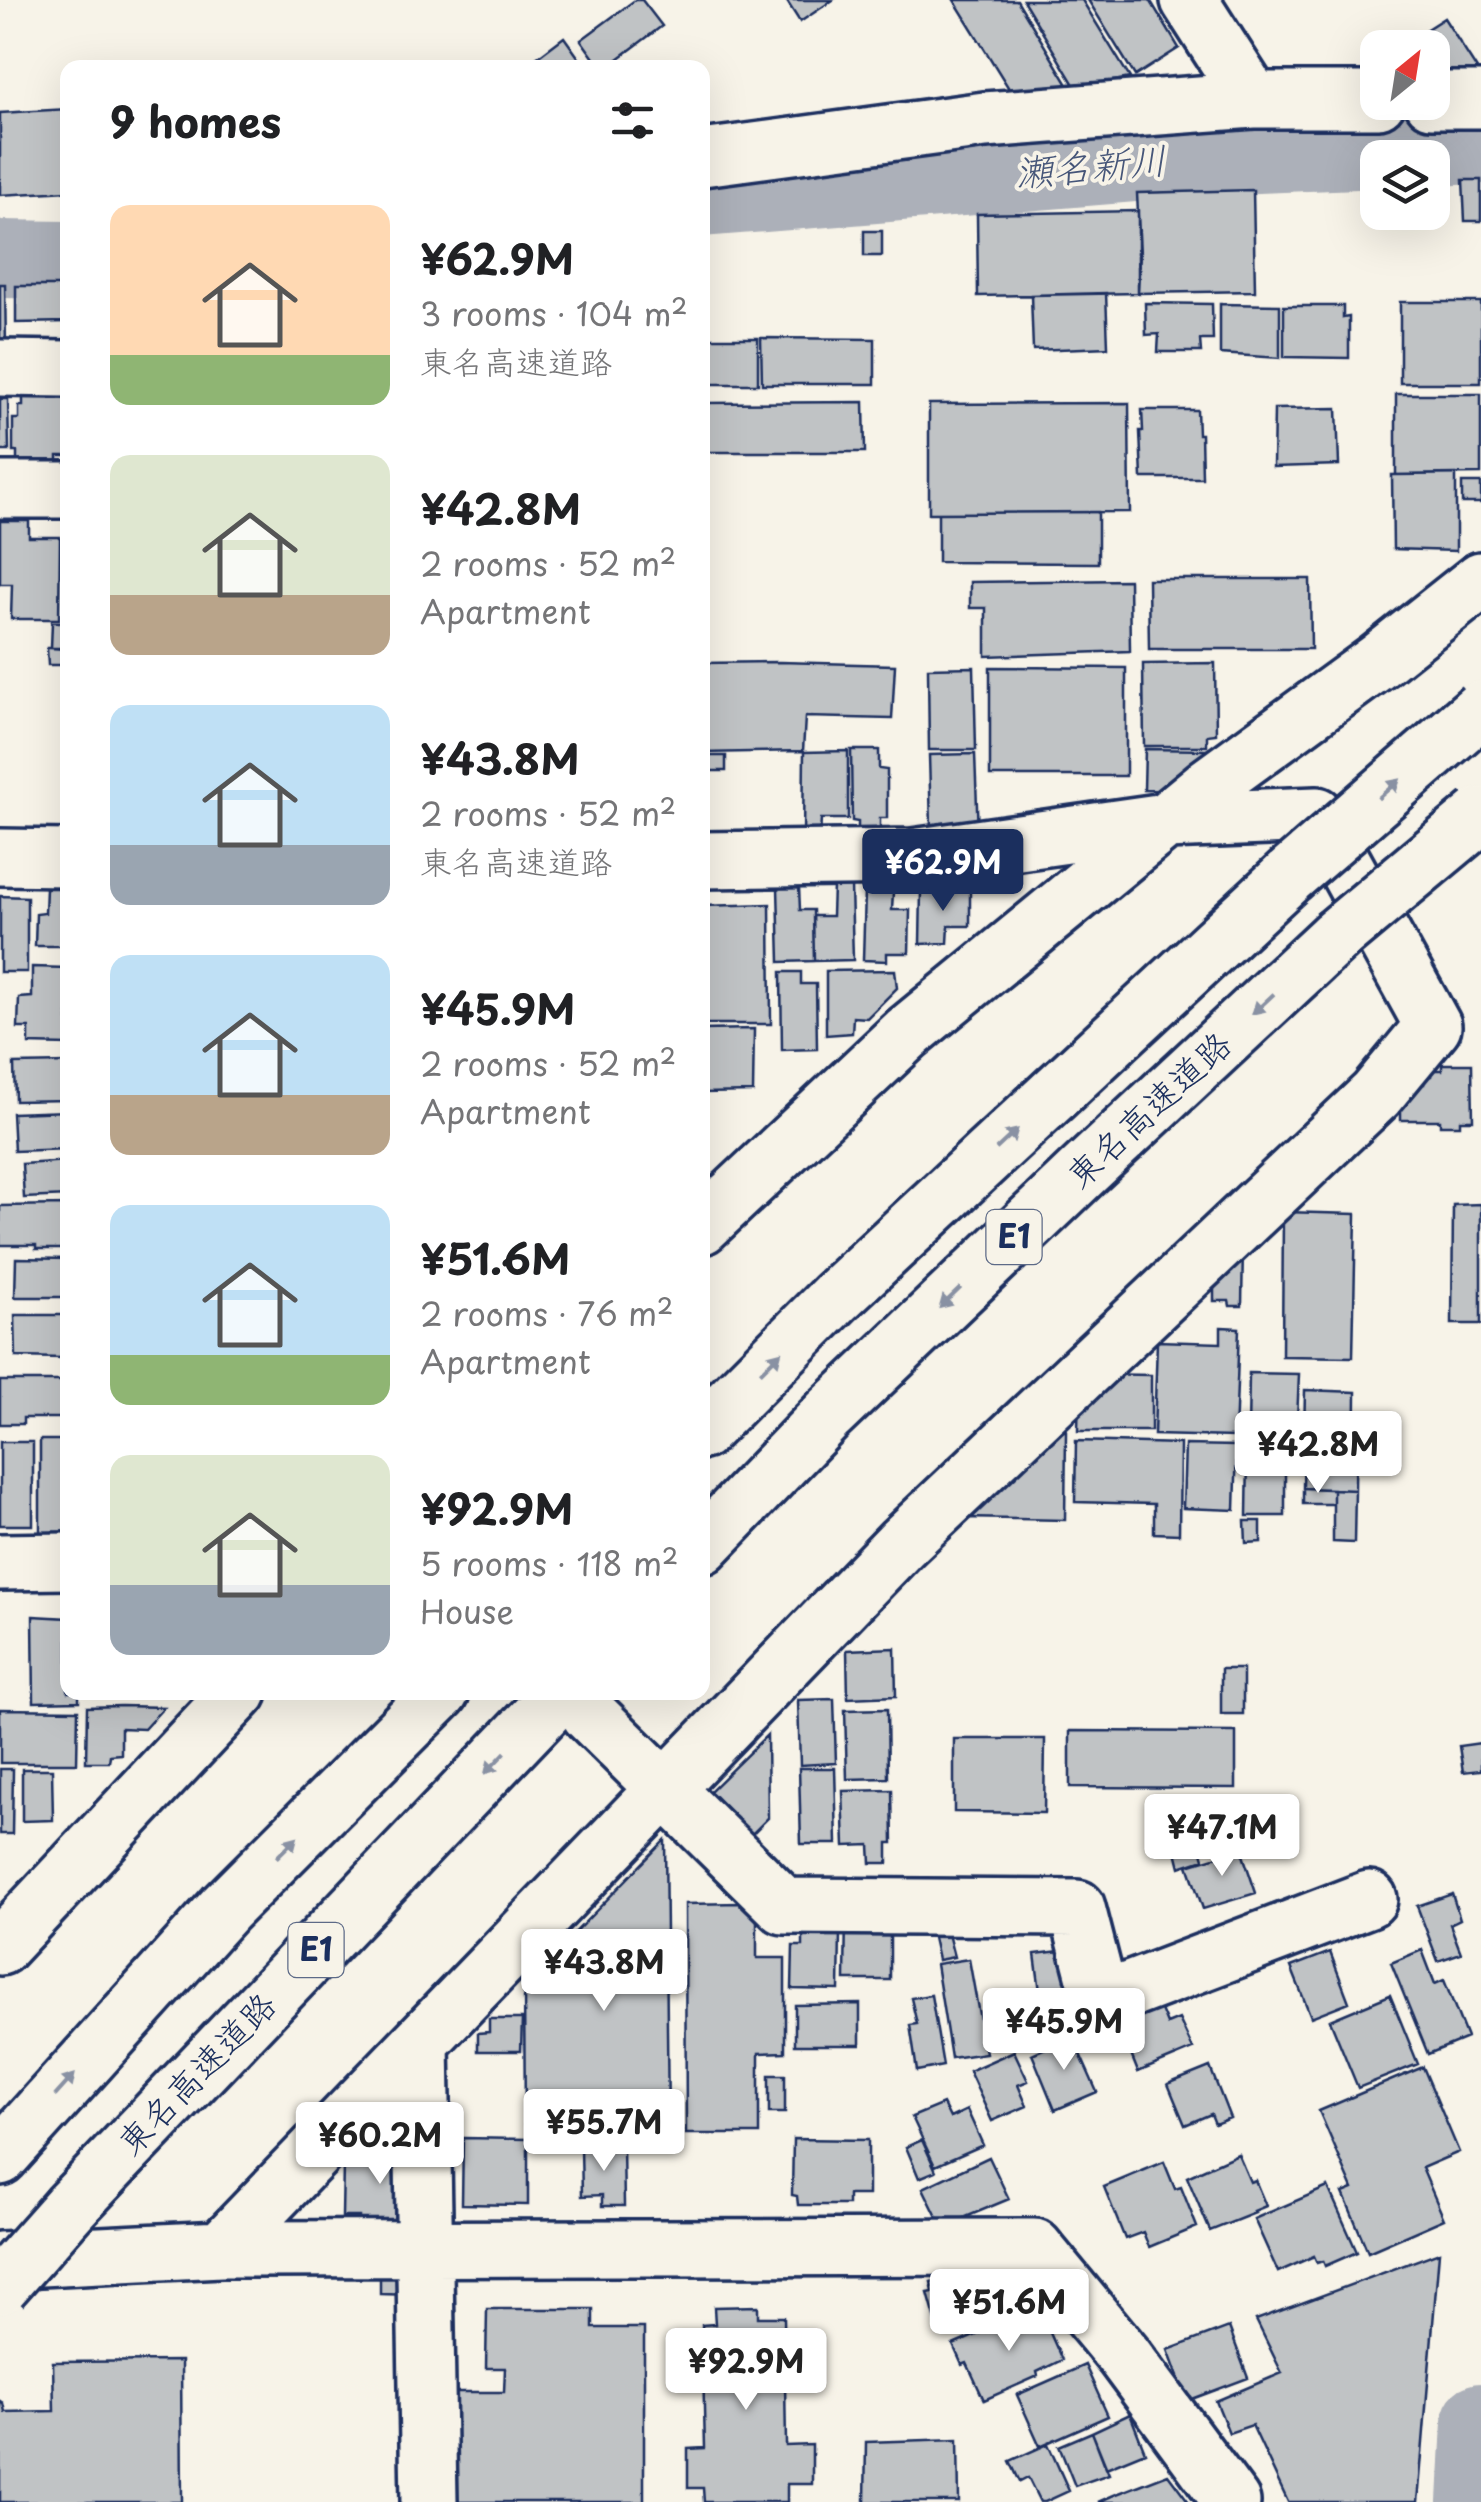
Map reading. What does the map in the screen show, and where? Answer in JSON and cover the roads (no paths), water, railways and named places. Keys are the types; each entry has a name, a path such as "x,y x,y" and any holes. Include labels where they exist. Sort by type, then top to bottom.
{"main road":[{"path":"1189,0 1253,100"},
{"path":"710,157 985,120 1253,100 1360,100"},
{"path":"1450,100 1481,100"},
{"path":"0,368 60,369"},
{"path":"0,490 60,490"},
{"path":"710,1218 907,1033 1208,785 1481,580"},
{"name":"E1","path":"710,1423 836,1297 1289,876 1481,709"},
{"path":"221,2250 902,1543 1376,1095 1433,1026 1318,814 1166,821 913,858 710,860"},
{"name":"東名高速道路","path":"710,1538 828,1415 1086,1168 1335,937 1481,815"},
{"path":"0,857 60,858"},
{"path":"0,1562 60,1561"},
{"path":"0,1947 232,1700"},
{"path":"0,2158 226,1908 433,1700"},
{"path":"576,1704 784,1906 1076,1908 1101,2001 1368,1899"},
{"name":"東名高速道路","path":"0,2286 70,2206 576,1704"},
{"path":"421,2042 429,2502"},
{"path":"0,2260 221,2250 1034,2247 1124,2356 1232,2502"}],"waterway":[{"name":"瀬名新川","path":"710,197 1234,155 1481,145"},
{"name":"瀬名新川","path":"0,259 60,260"},
{"path":"1477,2502 1481,2422"}]}
